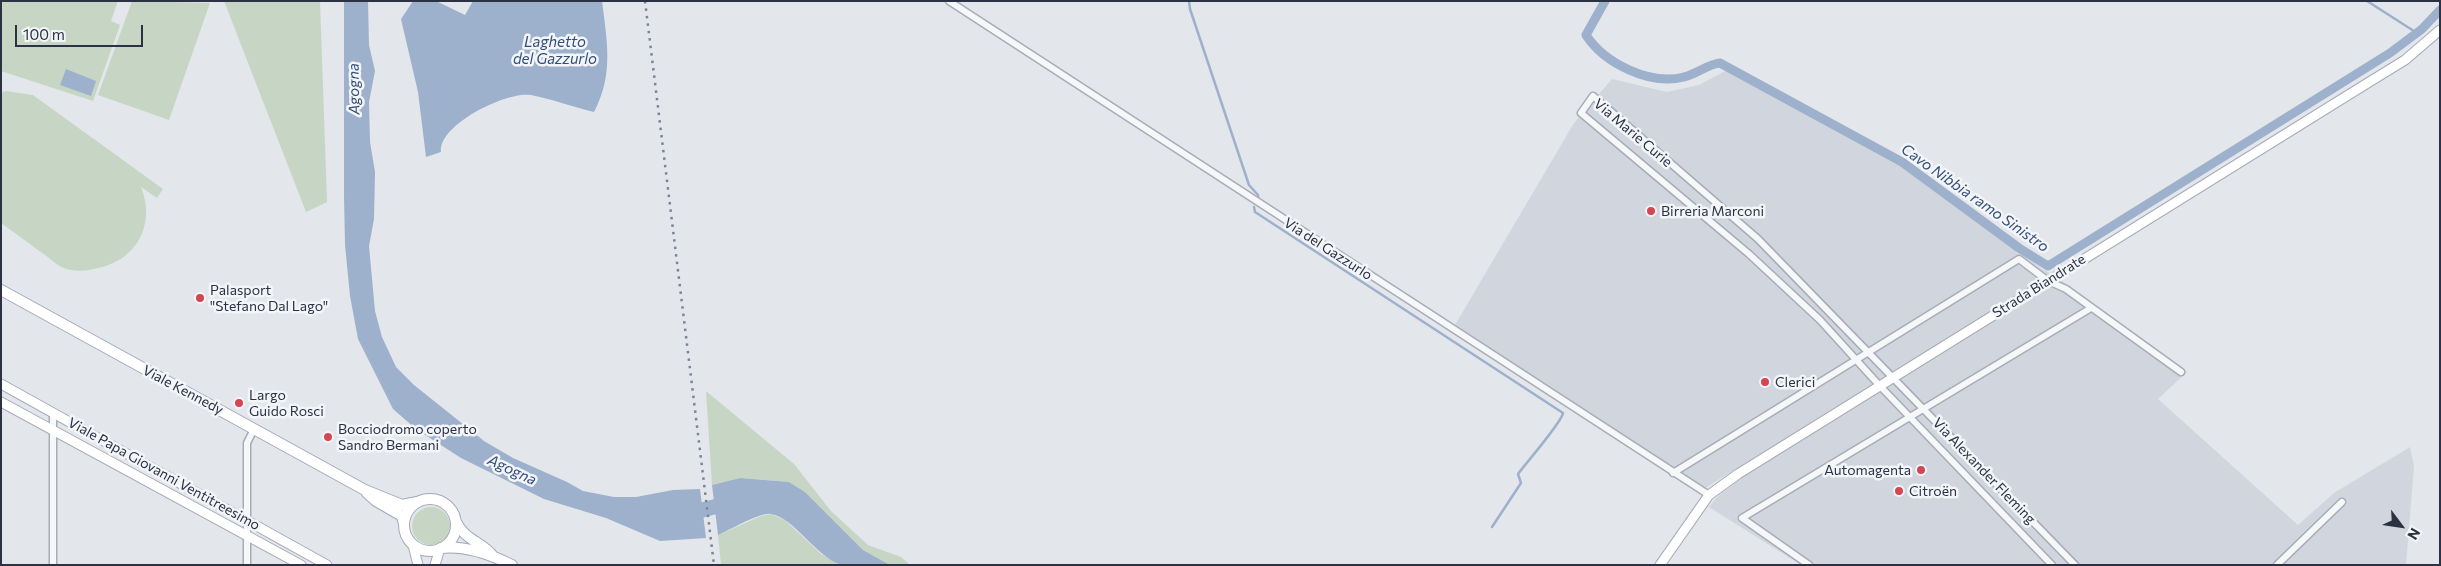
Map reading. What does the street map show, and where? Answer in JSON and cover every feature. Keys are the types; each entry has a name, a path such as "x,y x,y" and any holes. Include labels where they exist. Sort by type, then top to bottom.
{"main road":[{"name":"Strada Biandrate","path":"1660,565 1709,496 1738,474 2374,79 2404,60 2440,30"},
{"name":"Viale Kennedy","path":"1,290 365,490"},
{"name":"Viale Papa Giovanni Ventitreesimo","path":"1,384 327,565"},
{"name":"Viale Papa Giovanni Ventitreesimo","path":"1,402 301,565"},
{"path":"365,490 402,505 425,499 442,502 448,507 461,533 488,550 493,556"},
{"path":"365,490 376,501 402,516 405,533 413,545 418,565"},
{"path":"404,524 406,515 417,502"},
{"path":"435,565 440,548 452,538 455,522"},
{"path":"413,545 428,551 440,548 465,548 493,556 512,565"}],"street":[{"name":"Via del Gazzurlo","path":"949,1 1709,496"},
{"name":"Via Marie Curie","path":"1880,385 1820,320 1749,254 1581,113 1592,96 1758,239 1893,377"},
{"path":"1673,473 2019,259 2048,281 2066,289 2181,372"},
{"path":"1810,565 1742,518 1925,410 2091,308"},
{"name":"Via Alexander Fleming","path":"1893,377 2075,565"},
{"name":"Via Alexander Fleming","path":"1880,385 2052,565"},
{"path":"53,413 53,565"},
{"path":"247,565 247,443 254,429"},
{"path":"2277,565 2342,502"}],"shaded area":[{"path":"1727,70 1899,165 2042,269 2052,274 1705,488 1455,325 1574,123 1612,79 1667,92 1699,85"},
{"path":"2061,280 2187,372 2158,399 2298,525 2334,493 2410,447 2414,466 2406,565 1801,565 1709,507 1717,497 1744,476"}],"green space":[{"path":"1,1 118,1 111,21 120,25 93,101 1,71"},
{"path":"132,1 210,3 169,120 98,95"},
{"path":"224,1 320,1 327,202 306,212"},
{"path":"6,91 33,95 163,189 157,198 141,187 146,214 144,227 133,249 123,257 112,264 94,269 81,271 68,269 56,264 1,223 1,93"},
{"path":"706,391 794,464 831,511 868,545 901,557 910,565 890,565 863,550 805,492 789,482 740,478 712,485"},
{"path":"431,507 445,512 450,526 445,540 431,545 417,540 412,526 417,512"},
{"path":"771,514 785,520 821,554 841,565 721,565 718,535 761,516"}],"water":[{"path":"344,1 368,1 369,45 375,71 369,102 370,142 375,172 374,219 369,246 375,311 382,337 396,367 414,385 484,441 513,458 583,491 614,497 636,497 673,490 700,489 706,538 660,541 606,518 544,499 461,458 416,429 393,409 358,339 350,296 345,245 344,196"},
{"name":"Laghetto del Gazzurlo","path":"413,1 436,1 465,15 473,1 602,1 607,44 607,71 594,112 531,95 506,98 491,104 462,121 450,131 443,142 441,152 426,157 418,92 401,19"},
{"path":"66,69 96,81 91,96 60,85"},
{"path":"740,478 789,482 805,492 863,550 890,565 839,564 821,553 788,522 771,514 753,518 718,535 712,485"}],"waterway":[{"path":"1189,1 1190,9 1249,185 1258,195 1258,198"},
{"name":"Cavo Nibbia ramo Sinistro","path":"1605,1 1586,35 1604,55 1616,63 1643,75 1671,79 1689,76 1711,65 1720,63 1902,162 2019,248 2048,266 2390,53 2422,29 2440,10"},
{"path":"2367,1 2417,33"},
{"path":"1254,207 1255,212 1563,413 1518,474 1521,483 1492,527"},
{"name":"Agogna","path":"684,515 732,502"}],"railway":[{"path":"645,1 714,565"}],"place":[{"name":"Birreria Marconi","path":"1651,211"},
{"name":"Palasport \"Stefano Dal Lago\"","path":"200,298"},
{"name":"Clerici","path":"1765,382"},
{"name":"Largo Guido Rosci","path":"239,403"},
{"name":"Bocciodromo coperto Sandro Bermani","path":"328,437"},
{"name":"Automagenta","path":"1921,470"},
{"name":"Citroën","path":"1899,491"}]}
